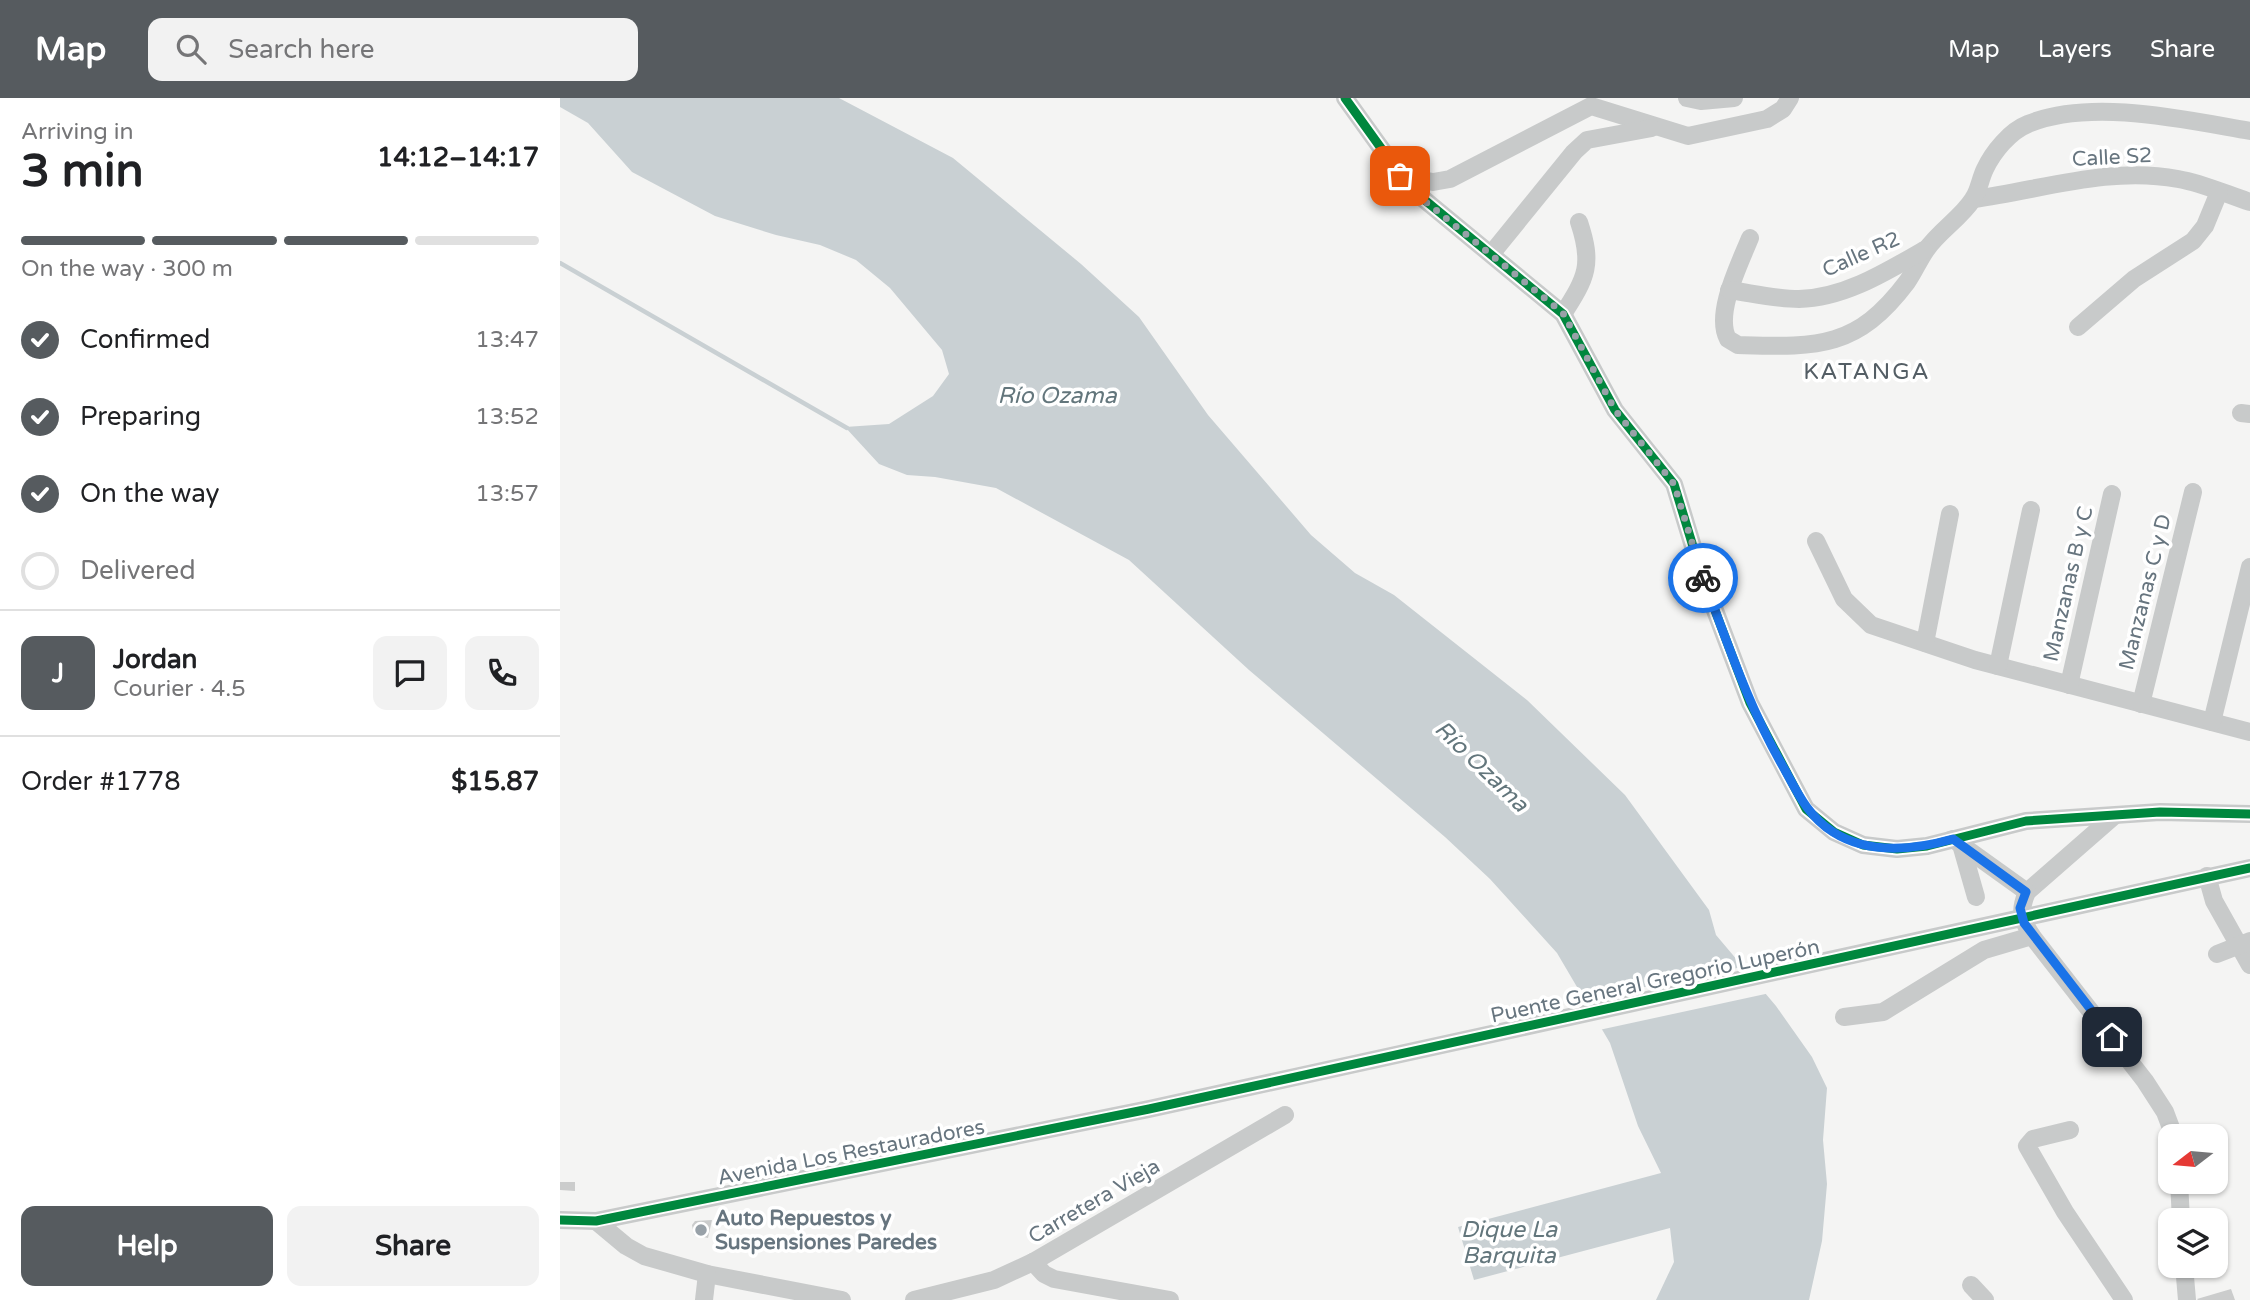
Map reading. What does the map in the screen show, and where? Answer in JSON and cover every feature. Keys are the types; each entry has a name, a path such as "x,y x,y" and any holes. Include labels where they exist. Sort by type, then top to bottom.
{"street":[{"path":"1345,98 1400,176 1421,198 1563,313 1615,410 1674,484 1734,667 1765,734 1806,809 1833,832 1863,845 1897,849 1957,843 2026,821 2160,812 2250,814"},
{"path":"1400,176 1433,182 1450,180 1610,98"},
{"path":"1687,98 1701,101 1734,98"},
{"path":"1591,106 1688,136 1767,119 1783,109 1790,98"},
{"path":"1750,238 1729,290 1724,327 1728,339 1738,345 1806,347 1845,336 1880,313 1909,278 1927,248 1974,199 1985,168 1999,149 2013,133 2029,124 2070,115 2126,112 2250,131"},
{"path":"1492,253 1574,152 1587,140 1656,127"},
{"name":"Calle S2","path":"1974,199 2104,176 2178,179 2250,202"},
{"path":"2078,327 2134,279 2193,240 2205,226 2219,192"},
{"path":"1563,313 1580,288 1588,268 1587,247 1579,222"},
{"name":"Calle R2","path":"1729,290 1798,299 1822,295 1869,280 1927,248"},
{"name":"Manzanas C y D","path":"2141,704 2193,492"},
{"name":"Manzanas B y C","path":"2069,685 2112,494"},
{"path":"1998,666 2031,510"},
{"path":"1925,643 1950,514"},
{"path":"1816,541 1833,582 1855,612 1871,625 1998,666 2250,732"},
{"path":"2212,722 2250,567"},
{"path":"2114,816 2026,892 2020,908 2024,923 2032,936 2145,1081 2170,1124"},
{"path":"1957,843 2026,892"},
{"path":"1957,843 1976,897"},
{"name":"Puente General Gregorio Luperón","path":"1149,1109 2250,868"},
{"path":"2207,876 2214,901 2243,942 2250,965"},
{"path":"1844,1017 1883,1012 1984,950 2032,936"},
{"path":"2217,954 2243,942"},
{"name":"Avenida Los Restauradores","path":"560,1220 596,1221 1149,1109"},
{"name":"Carretera Vieja","path":"914,1300 994,1280 1033,1262 1285,1115"},
{"path":"2070,1130 2033,1139 2027,1146 2066,1212 2124,1300"},
{"path":"596,1221 634,1252 707,1274 842,1300"},
{"path":"1033,1262 1044,1274 1054,1279 1170,1300"},
{"path":"704,1300 707,1274"},
{"path":"2185,1278 2187,1300"},
{"path":"1971,1285 1985,1300"}],"water":[{"name":"Río Ozama","path":"560,98 839,98 953,158 1081,264 1139,317 1208,415 1311,535 1355,573 1394,595 1527,700 1625,795 1709,910 1716,935 1776,1006 1812,1057 1827,1088 1823,1140 1827,1184 1822,1241 1809,1300 1656,1300 1674,1262 1670,1228 1474,1280 1458,1227 1661,1173 1638,1126 1610,1043 1557,953 1490,879 1445,837 1249,670 1129,560 996,488 907,475 879,464 845,427 889,424 933,396 949,374 942,350 890,288 856,260 820,245 715,216 632,172 588,123 560,107"}],"pier":[{"path":"1747,966 1770,993 1599,1030 1581,1000"}],"building":[{"path":"560,1182 575,1182 575,1191 560,1190"},
{"name":"Auto Repuestos y Suspensiones Paredes","path":"712,1220 708,1238 694,1235 692,1225 695,1221"},
{"path":"2231,1289 2235,1300 2197,1299"}],"waterway":[{"path":"560,263 847,428"}],"cycle path":[{"path":"1345,98 1409,187 1563,314 1615,410 1674,484 1702,576 1750,703 1806,809 1834,832 1863,845 1897,849 1927,846 2026,821 2160,812 2250,814"},
{"path":"560,1220 596,1221 1149,1109 2250,868"}],"way so far":[{"path":"1400,176 1421,198 1553,302 1563,313 1615,410 1674,484 1703,578"}],"place":[{"name":"Auto Repuestos y Suspensiones Paredes","path":"701,1230"}],"district":[{"name":"KATANGA","path":"1867,371"}],"route":[{"path":"1703,578 1749,704 1806,809 1833,832 1863,845 1897,849 1927,846 1953,839 2026,892 2020,908 2024,923 2112,1037"}],"water label":[{"name":"Dique La Barquita","path":"1509,1242"}]}
